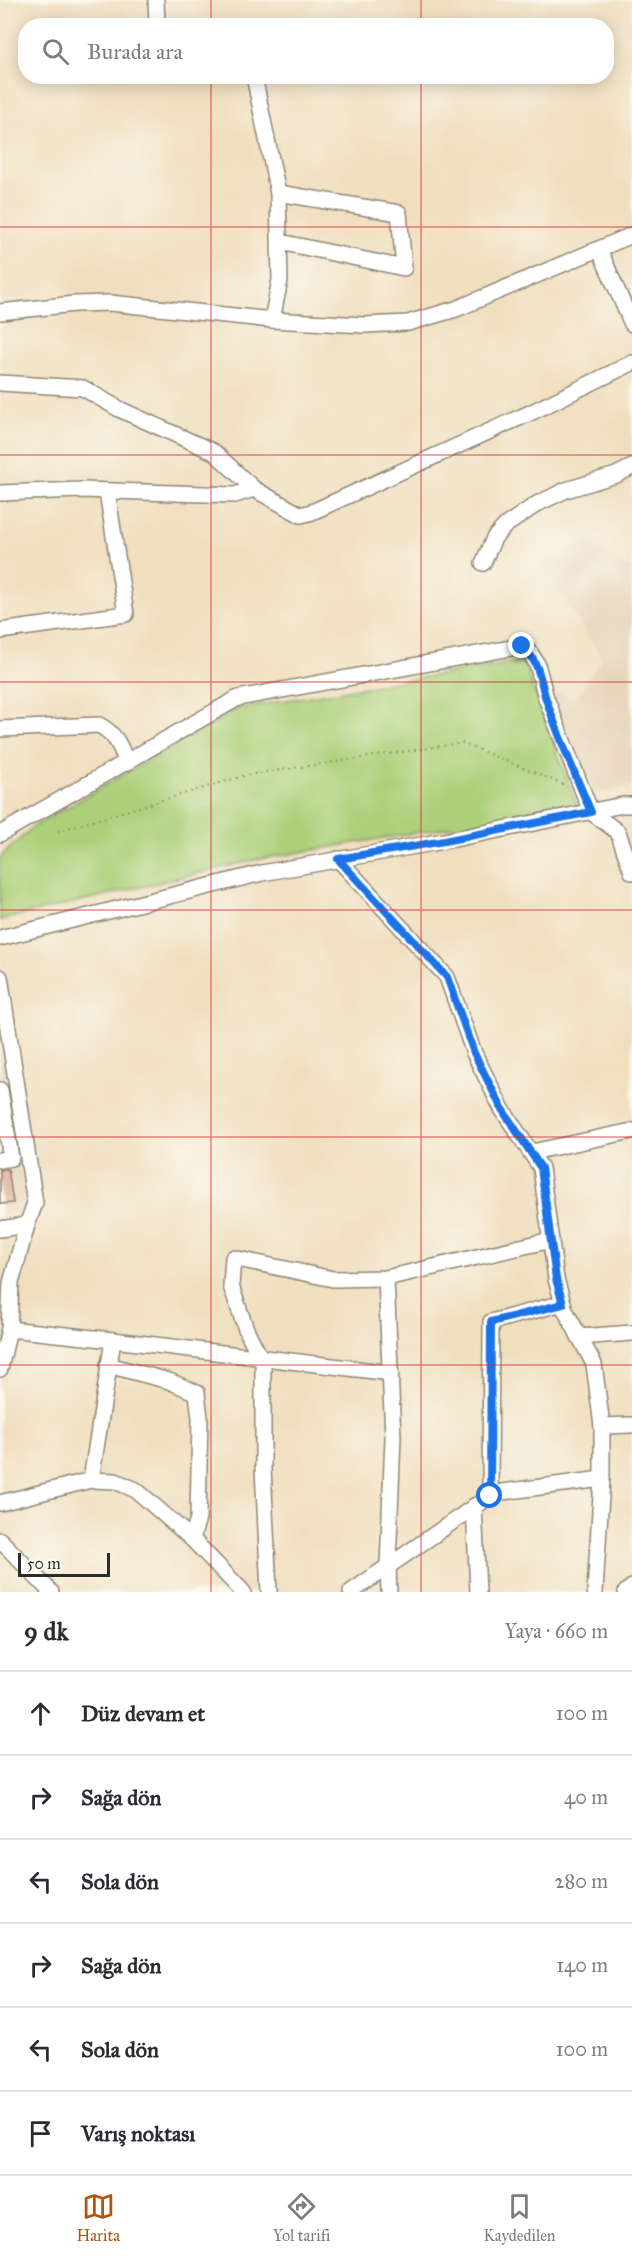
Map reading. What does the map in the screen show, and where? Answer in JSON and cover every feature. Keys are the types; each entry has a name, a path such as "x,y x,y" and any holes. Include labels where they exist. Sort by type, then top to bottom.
{"street":[{"path":"156,0 157,18"},
{"path":"256,84 278,193 280,280 272,320"},
{"path":"278,193 399,213 404,268 280,242"},
{"path":"0,312 75,304 110,303 272,320 364,325 408,323 456,309 632,235"},
{"path":"599,249 632,324"},
{"path":"0,383 83,388 119,409 214,452 254,489 301,515 532,412 632,363"},
{"path":"483,563 494,538 506,525 537,504 566,490 616,475 632,467"},
{"path":"0,494 106,491 235,495 254,489"},
{"path":"0,631 126,614 106,491"},
{"path":"0,834 127,764 238,698 522,646 537,664 546,698 591,812 618,831 632,872"},
{"path":"0,729 99,724 110,731 118,741 127,764"},
{"path":"0,938 262,873 444,841 591,812 629,802"},
{"path":"338,859 447,977 474,1053 502,1109 541,1168 556,1279 563,1304 594,1364 602,1426 602,1479 595,1592"},
{"path":"0,977 6,1058 35,1203 11,1283 9,1329 0,1369"},
{"path":"0,1090 11,1158 0,1160"},
{"path":"532,1152 632,1131"},
{"path":"0,1229 27,1225"},
{"path":"269,1592 263,1468 263,1363 246,1329 231,1286 233,1258 333,1279 386,1278 551,1240"},
{"path":"386,1278 392,1373 393,1437 389,1592"},
{"path":"490,1496 491,1322 563,1304"},
{"path":"9,1329 392,1373"},
{"path":"579,1337 632,1334"},
{"path":"91,1480 113,1340"},
{"path":"108,1365 169,1381 197,1393 200,1418 198,1518 192,1539"},
{"path":"602,1426 632,1425"},
{"path":"351,1592 490,1496 502,1492 602,1479"},
{"path":"0,1503 91,1480 115,1481 136,1490 192,1539 243,1592"},
{"path":"474,1506 478,1592"},
{"path":"0,1540 51,1592"},
{"path":"626,1592 632,1587"}],"path":[{"path":"57,831 247,775 462,743 570,787"}],"shaded area":[{"path":"588,542 629,567 632,565 632,786 606,792 593,792 552,699 556,693 575,698 602,659 541,562"},
{"path":"0,1025 25,1202 21,1211 0,1214"}],"green space":[{"path":"523,661 577,806 259,859 0,920 0,857 33,827 239,708"}],"building":[{"path":"8,1169 13,1203 0,1204 0,1170"}],"route":[{"path":"490,1496 491,1322 563,1304 556,1279 541,1168 502,1109 474,1053 447,977 338,859 591,812 546,698 537,664 522,646"}]}
